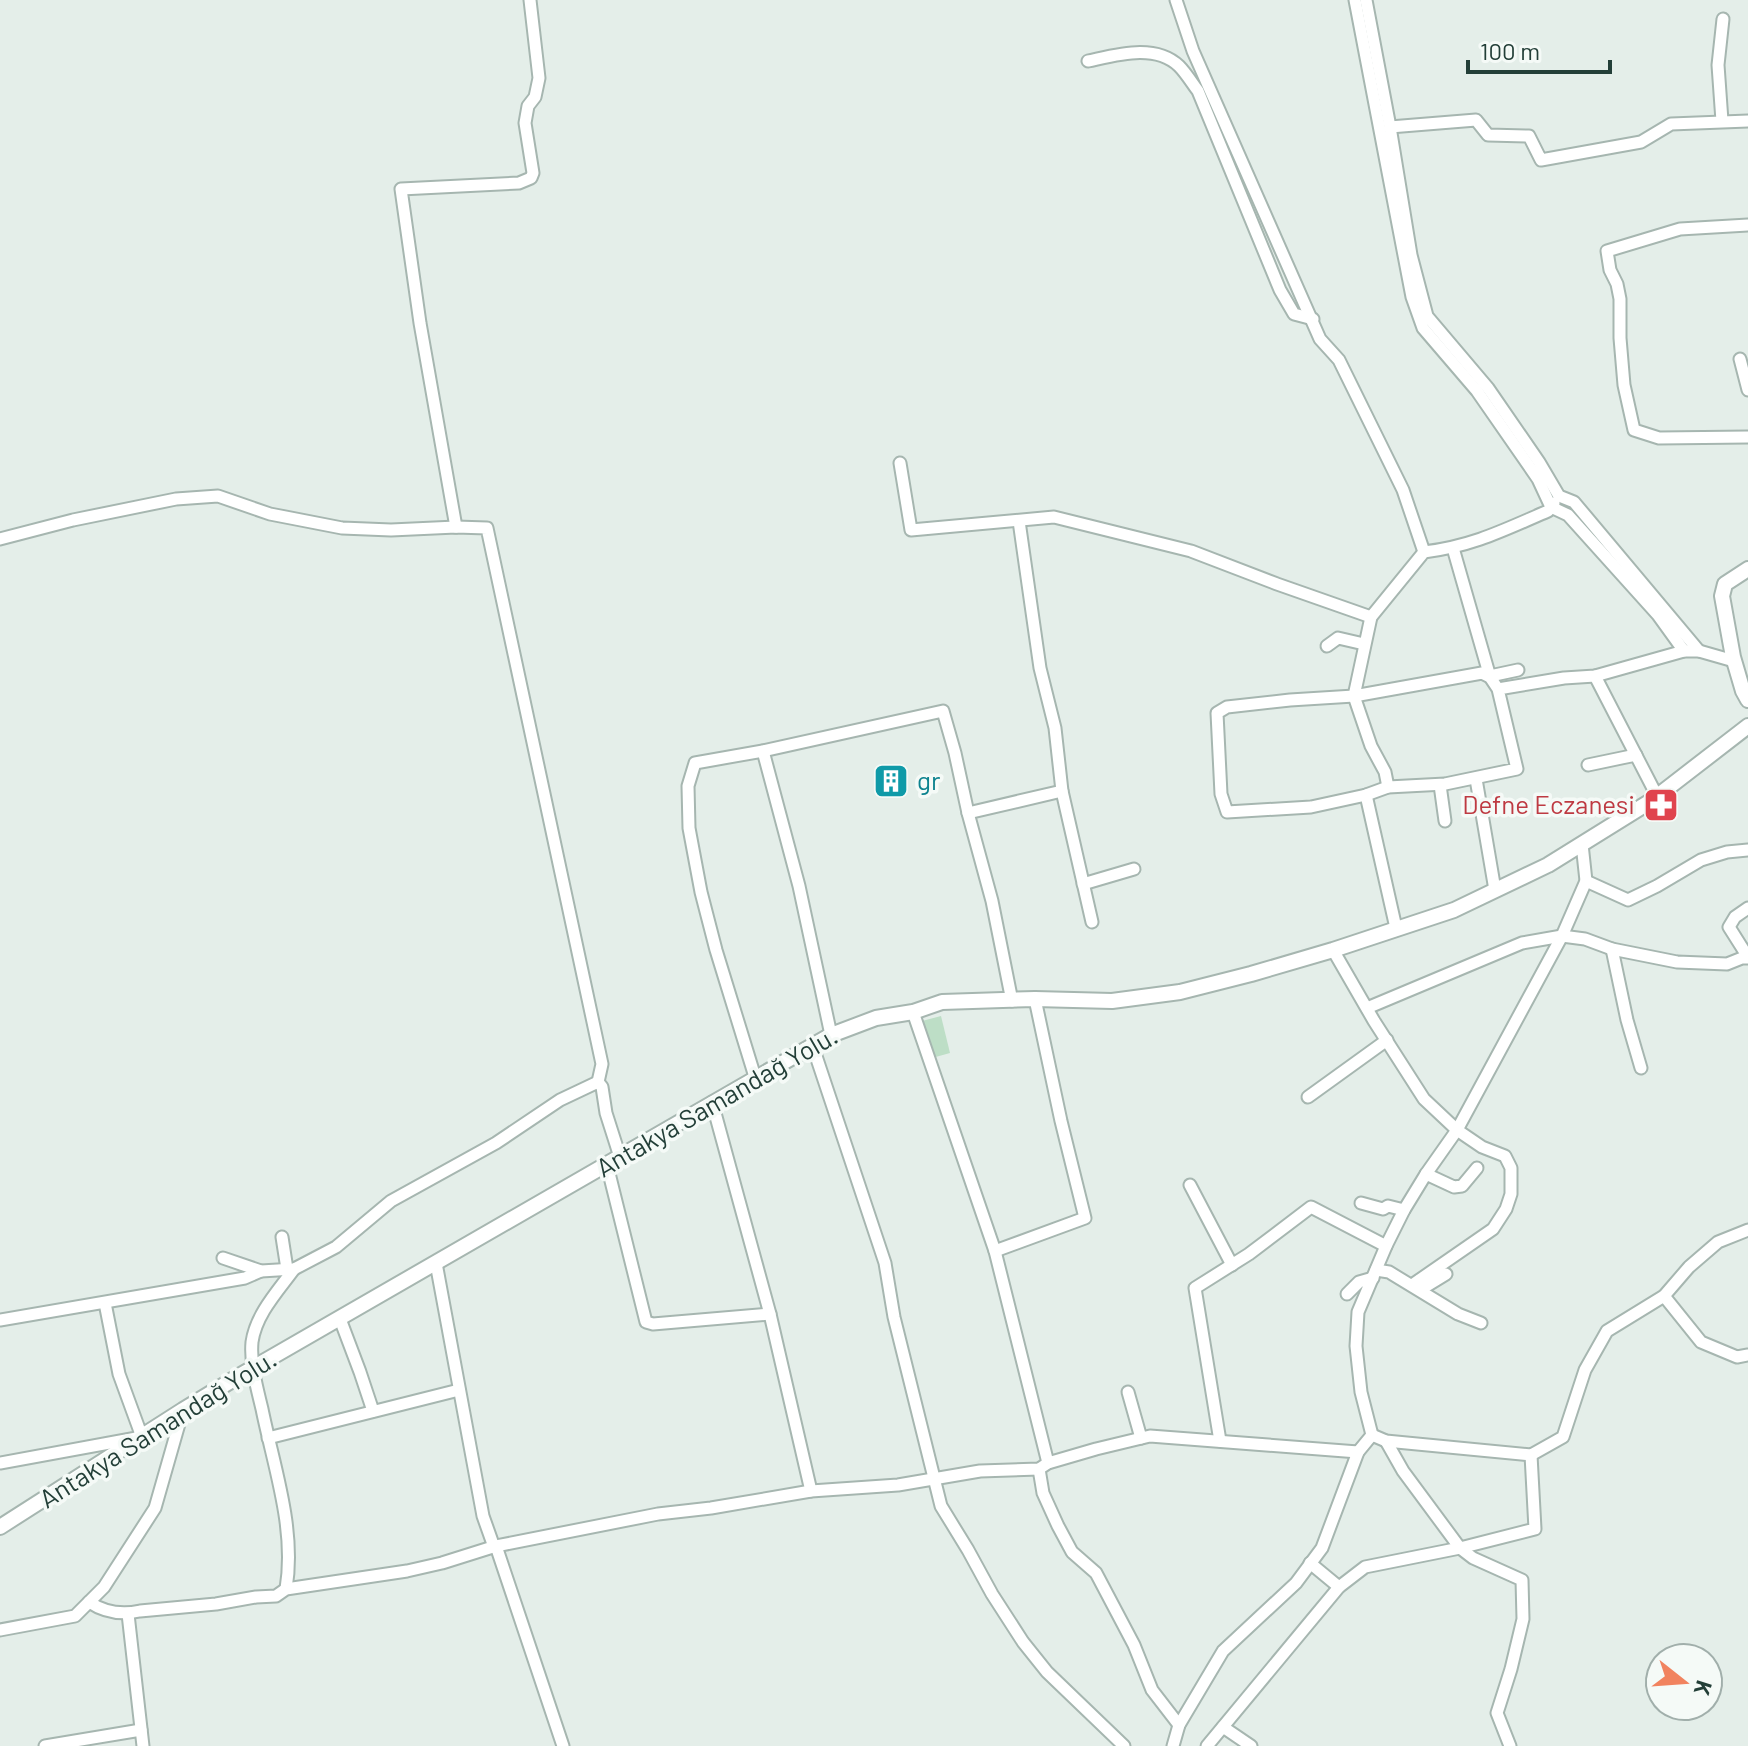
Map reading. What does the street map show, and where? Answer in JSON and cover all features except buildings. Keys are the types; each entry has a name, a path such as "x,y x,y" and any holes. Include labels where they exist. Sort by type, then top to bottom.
{"street":[{"path":"456,527 420,323 401,189 519,183 531,178 533,173 525,123 539,78 530,0"},
{"path":"1176,0 1193,51 1320,339 1339,360 1403,490 1424,552"},
{"path":"1355,0 1412,297 1423,328 1477,391 1538,479 1551,507 1568,515 1658,615 1684,651"},
{"path":"1366,0 1411,255 1427,316 1488,388 1559,496 1574,502 1699,651"},
{"path":"1722,121 1718,65 1723,19"},
{"path":"1088,61 1127,53 1157,53 1177,64 1198,91 1280,290 1294,314 1313,319"},
{"path":"1390,127 1476,120 1488,135 1529,136 1541,160 1641,142 1671,124 1748,121"},
{"path":"1748,225 1680,229 1607,251 1620,299 1624,385 1634,430 1659,438 1748,437"},
{"path":"1740,359 1748,390"},
{"path":"900,463 911,530 1054,517 1191,551 1371,617"},
{"path":"0,539 162,502 218,496 270,514 342,528 487,528 602,1064 598,1082"},
{"path":"1388,787 1385,772 1371,746 1354,696 1371,617 1424,552 1483,539 1548,511 1559,496"},
{"path":"1019,521 1040,668 1055,728 1062,791 1092,922"},
{"path":"1453,548 1490,677 1498,689 1517,769 1440,785 1388,787 1311,807 1227,812 1221,794 1217,713 1227,707 1354,696 1482,673 1490,677 1518,670"},
{"path":"1748,569 1725,584 1722,596 1734,661 1748,700"},
{"path":"1327,646 1338,638 1364,644"},
{"path":"1498,689 1595,676 1684,651 1699,651 1734,661"},
{"path":"1595,676 1657,796"},
{"path":"755,1077 701,892 689,828 688,786 695,763 943,711 992,901 1012,1001"},
{"name":"Antakya Samandağ Yolu.","path":"0,1527 253,1368 831,1035 876,1018 913,1012 942,1002 1035,999 1112,1001 1180,992 1333,950 1454,910 1548,865 1582,844 1657,796 1748,727"},
{"path":"763,751 799,886 831,1035"},
{"path":"1588,765 1636,755"},
{"path":"1476,779 1495,890"},
{"path":"1440,785 1445,821"},
{"path":"968,813 1062,791"},
{"path":"1366,795 1396,928"},
{"path":"1372,1435 1361,1392 1356,1346 1358,1312 1404,1210 1457,1130 1562,936 1586,881 1582,844"},
{"path":"1586,881 1628,900 1701,860 1727,852 1748,850"},
{"path":"1083,884 1134,869"},
{"path":"1748,908 1735,917 1729,927 1748,958"},
{"path":"1367,1008 1522,943 1562,936 1677,962 1727,964 1748,958"},
{"path":"1612,949 1641,1068"},
{"path":"1333,950 1424,1099 1457,1130 1482,1147 1505,1156 1511,1168 1511,1194 1506,1209 1493,1229 1417,1282"},
{"path":"995,1251 1085,1218 1035,999"},
{"path":"913,1012 995,1251 1043,1466 1043,1493 1072,1552 1096,1573 1134,1645 1152,1690 1179,1725"},
{"path":"1308,1097 1387,1040"},
{"path":"812,1044 885,1263 894,1317 941,1506 1023,1642 1047,1672 1124,1746"},
{"path":"598,1082 602,1087 646,1322 653,1324 770,1314"},
{"path":"0,1320 245,1278 261,1271 291,1269 336,1247 391,1201 496,1143 560,1100 598,1082"},
{"path":"712,1102 770,1314 811,1491"},
{"path":"1426,1174 1454,1187 1462,1186 1477,1168"},
{"path":"1190,1185 1232,1265"},
{"path":"1361,1203 1404,1210"},
{"path":"1220,1441 1195,1288 1311,1207 1386,1246"},
{"path":"1372,1435 1386,1441 1531,1455 1563,1437 1585,1370 1607,1331 1664,1296 1689,1267 1718,1242 1748,1230"},
{"path":"282,1237 291,1269 260,1317 252,1342 253,1368 286,1519 290,1549 286,1589"},
{"path":"223,1258 261,1271"},
{"path":"436,1263 483,1516 563,1746"},
{"path":"1347,1294 1359,1282 1374,1274 1389,1272 1399,1280 1428,1285 1446,1274"},
{"path":"1402,1272 1458,1314 1481,1323"},
{"path":"1664,1296 1701,1342 1737,1357 1748,1355"},
{"path":"0,1463 142,1437 119,1374 105,1303"},
{"path":"340,1319 373,1411"},
{"path":"268,1438 459,1390"},
{"path":"1128,1392 1141,1438"},
{"path":"0,1630 75,1616 104,1587 155,1508 183,1410"},
{"path":"1173,1746 1179,1725 1223,1651 1296,1583 1322,1548 1358,1452 1372,1435"},
{"path":"89,1602 101,1610 128,1614 276,1596 286,1589 407,1571 495,1547 658,1514 811,1491 898,1485 980,1471 1043,1466 1150,1436 1358,1452"},
{"path":"1386,1441 1403,1471 1460,1548 1473,1558 1522,1580 1523,1619 1497,1713 1510,1746"},
{"path":"1207,1746 1339,1587 1365,1567 1535,1529 1531,1455"},
{"path":"1310,1563 1339,1587"},
{"path":"128,1614 143,1746"},
{"path":"1223,1727 1251,1746"},
{"path":"45,1746 141,1730"}],"green space":[{"path":"941,1016 950,1053 932,1058 922,1021"}],"place":[{"name":"gr","path":"891,781"},
{"name":"Defne Eczanesi","path":"1661,805"}]}
